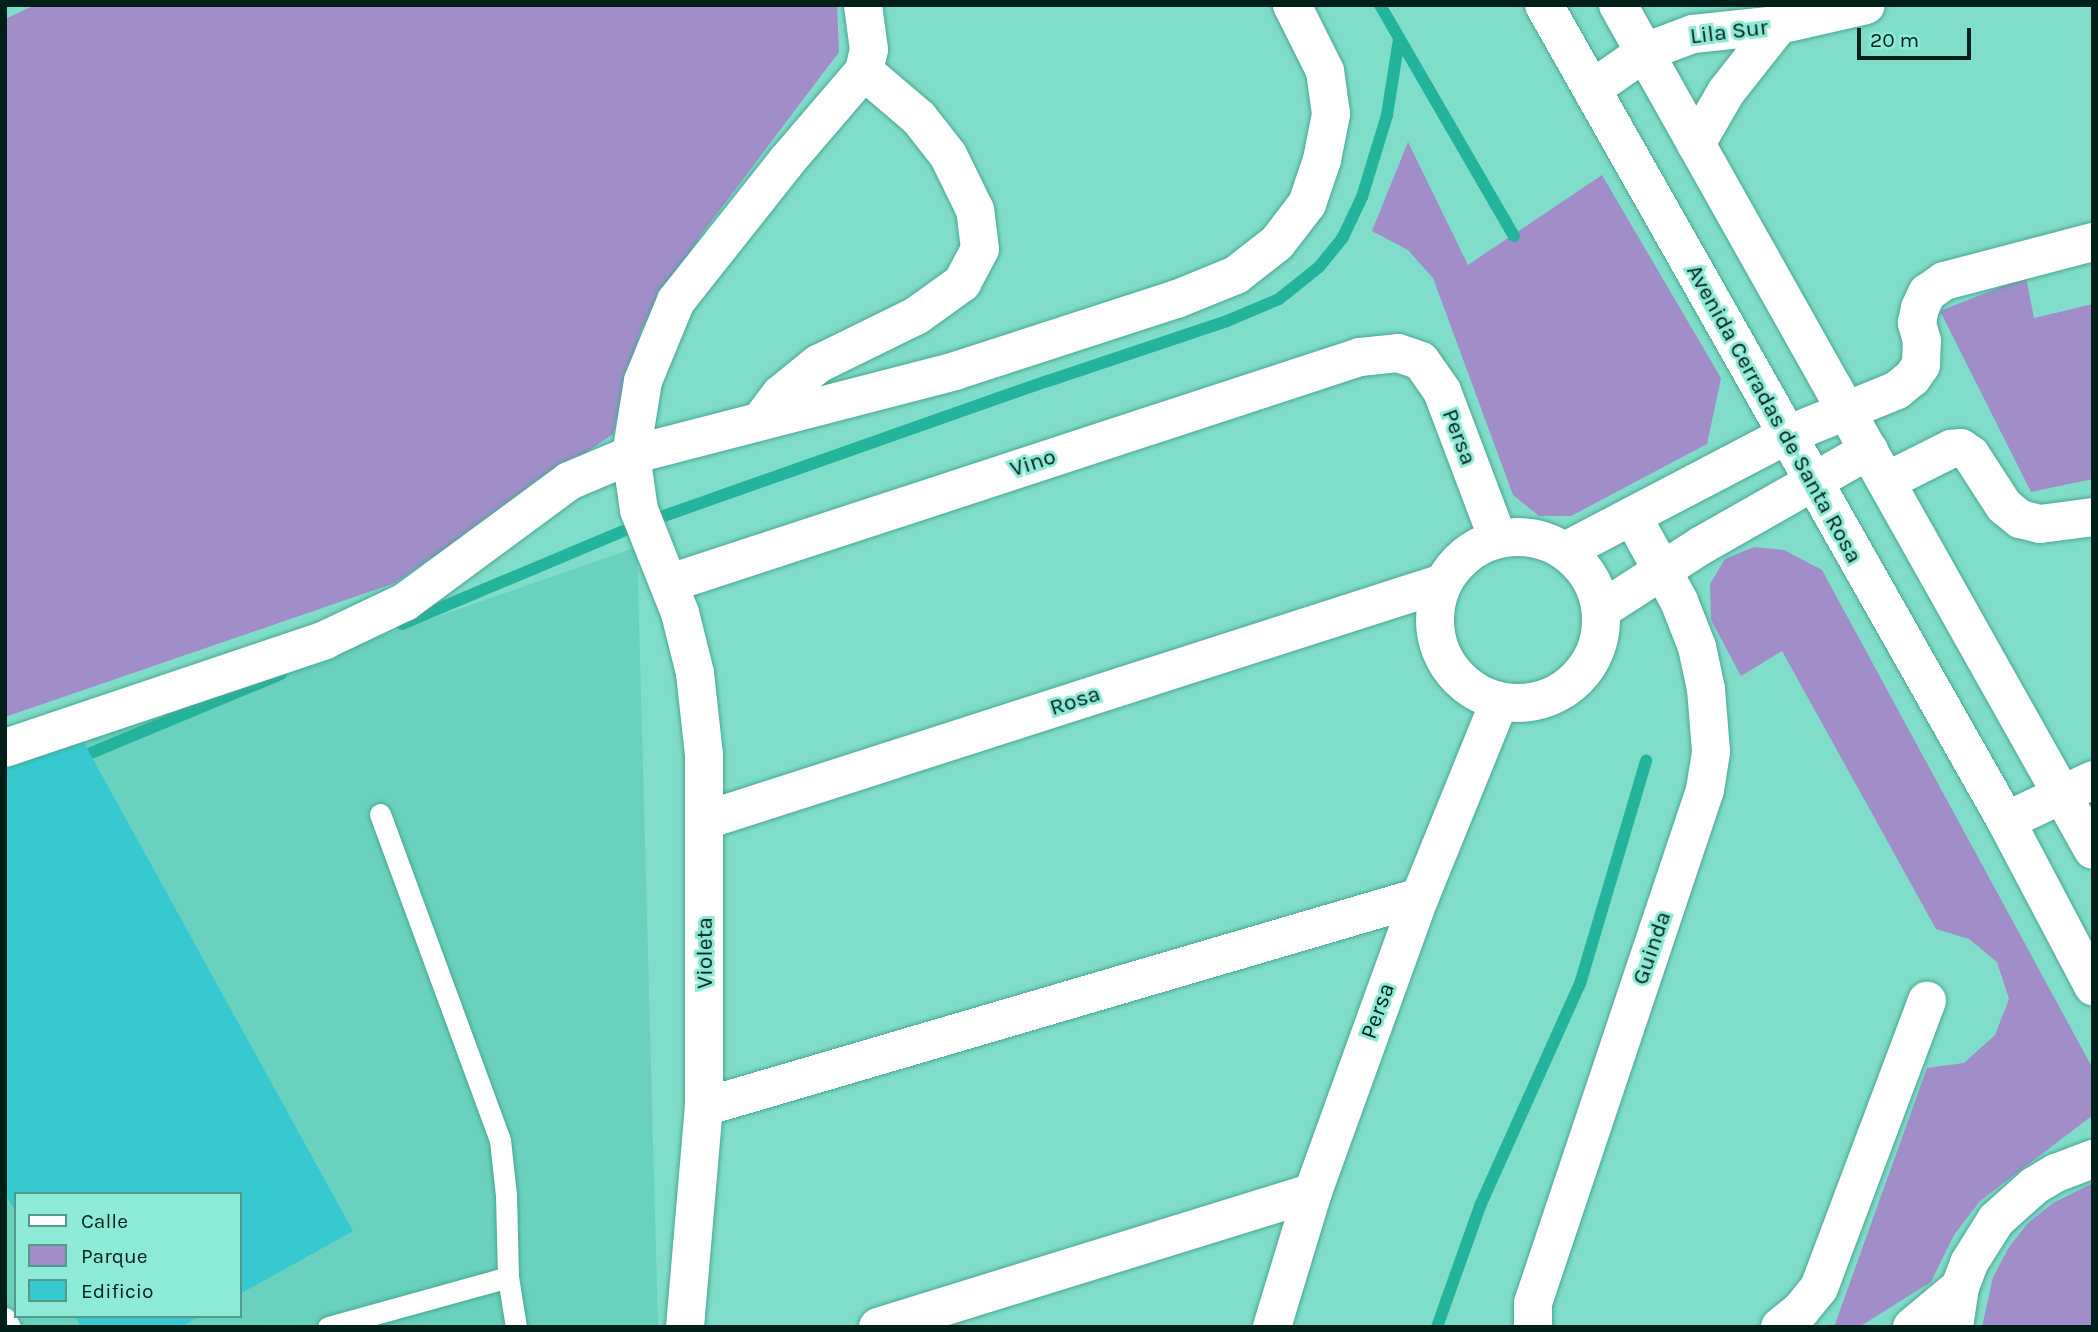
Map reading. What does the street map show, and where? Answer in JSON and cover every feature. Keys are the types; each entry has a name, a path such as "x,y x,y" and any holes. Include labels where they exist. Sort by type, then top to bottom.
{"street":[{"path":"762,419 781,394 818,364 916,316 962,283 980,250 975,209 948,155 919,118 864,71 869,50 863,5"},
{"path":"5,748 324,640 348,629 405,602 569,481 631,455 955,370 1177,299 1236,275 1277,243 1307,204 1322,160 1331,114 1325,71 1292,5"},
{"name":"Avenida Cerradas de Santa Rosa","path":"1544,5 1812,483 2006,821 2093,986"},
{"path":"1618,5 1878,466 2078,786 2091,841"},
{"path":"1779,25 1866,5"},
{"name":"Lila Sur","path":"1592,89 1645,52 1693,34 1779,25"},
{"name":"Lila Sur","path":"1696,144 1726,92 1779,25"},
{"name":"Violeta","path":"685,1327 704,1107 704,755 695,673 670,583 647,527 631,455 643,381 676,301 786,162 864,71"},
{"path":"1565,551 1787,435 1897,390 1912,379 1921,365 1917,323 1927,293 1936,287 1974,271 2093,242"},
{"name":"Persa","path":"1398,353 1421,361 1442,391 1498,539"},
{"name":"Vino","path":"670,583 1360,357 1398,353"},
{"path":"1601,610 1662,568 1812,483 1951,449 1961,449 1972,455 2004,506 2020,519 2040,524 2093,517"},
{"name":"Guinda","path":"1533,1327 1533,1303 1705,790 1711,751 1706,689 1697,647 1662,568 1632,516"},
{"path":"1533,538 1565,551 1589,576 1601,610 1598,645 1580,675 1567,687 1534,702 1499,702 1465,685 1441,655 1434,617 1443,583 1453,567 1466,555 1498,539 1533,538"},
{"name":"Rosa","path":"706,820 1443,583"},
{"name":"Persa","path":"1272,1327 1313,1192 1420,897 1499,702"},
{"path":"2006,821 2078,786"},
{"path":"704,1107 1420,897"},
{"path":"1780,1327 1801,1310 1819,1288 1927,1001"},
{"path":"1954,1327 1960,1287 1981,1241 2014,1202 2056,1173 2093,1159"},
{"path":"878,1327 1313,1192"},
{"path":"1912,1327 1960,1287"}],"lane":[{"path":"380,814 500,1140 506,1195 508,1277 516,1327"},
{"path":"328,1327 391,1317 508,1277"},
{"path":"5,1318 10,1327"}],"shaded area":[{"path":"637,547 658,1327 5,1327 5,767"}],"green space":[{"path":"35,5 837,5 839,52 701,235 641,330 613,434 395,583 5,717 5,19"},
{"path":"1408,142 1468,265 1602,175 1721,378 1707,444 1571,516 1539,516 1513,495 1433,278 1408,250 1372,231"},
{"path":"2026,277 2034,318 2093,304 2093,479 2031,492 1940,311"},
{"path":"1754,547 1784,550 1822,570 2093,1069 2093,1115 1980,1201 1954,1235 1931,1282 1859,1327 1834,1327 1927,1068 1964,1063 1995,1035 2009,999 1997,962 1969,939 1936,929 1782,651 1741,676 1711,620 1710,584 1725,559"},
{"path":"2093,1183 2093,1327 1982,1327 1993,1277 2009,1247 2028,1223 2053,1203"}],"building":[{"path":"83,741 353,1231 242,1293 242,1192 14,1192 14,1209 5,1194 5,766"},
{"path":"76,1318 197,1318 181,1327 81,1327"}],"waterway":[{"path":"1380,5 1514,236"},
{"path":"658,518 1227,321 1279,299 1319,267 1343,237 1362,197 1387,115 1399,39"},
{"path":"402,624 623,531"},
{"path":"91,753 281,674"},
{"path":"1437,1327 1480,1206 1580,984 1646,761"}]}
